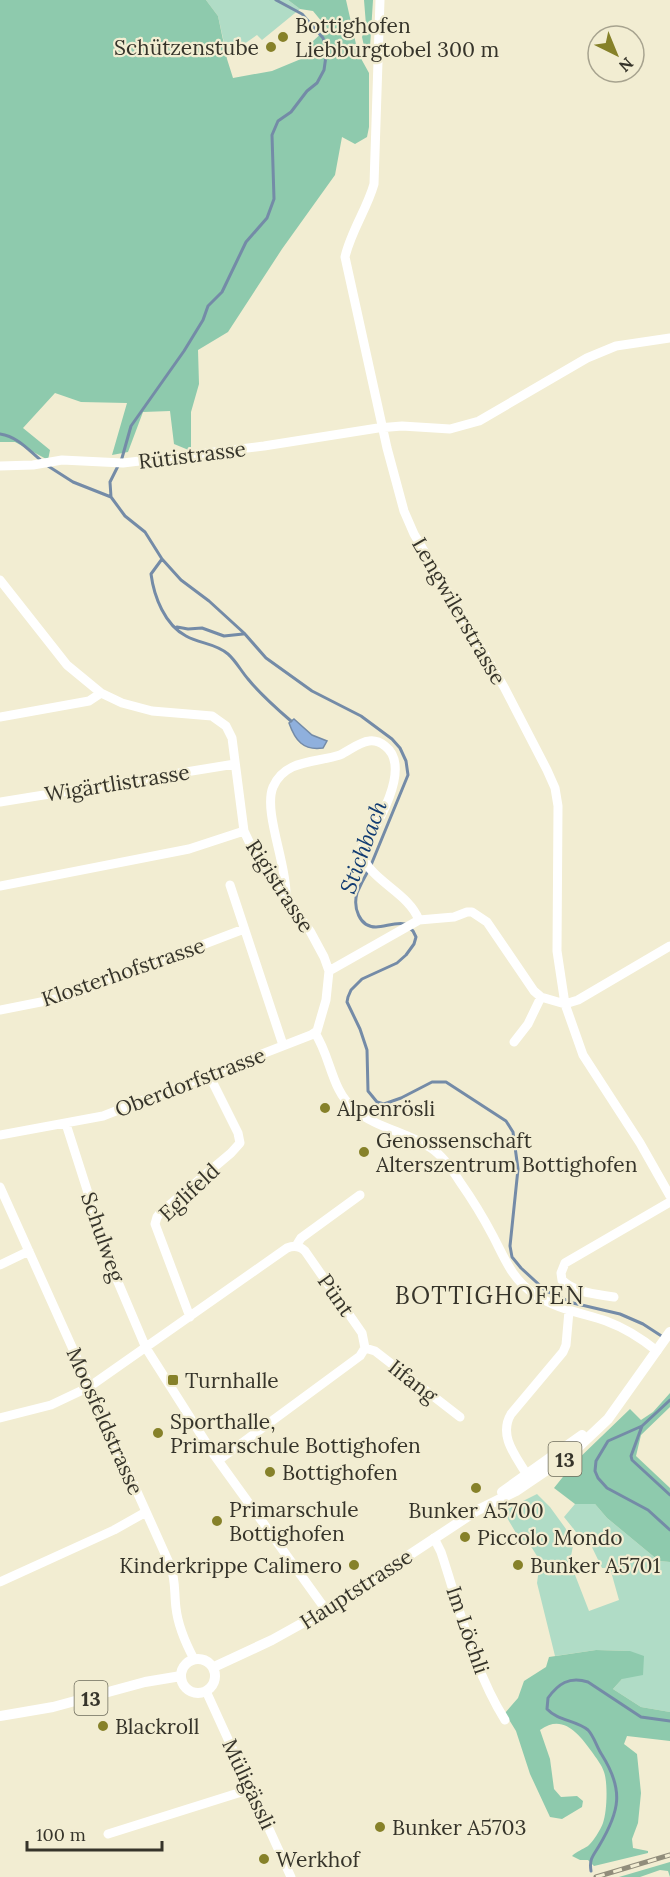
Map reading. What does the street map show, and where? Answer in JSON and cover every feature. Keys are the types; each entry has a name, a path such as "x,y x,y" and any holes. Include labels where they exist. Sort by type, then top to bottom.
{"main road":[{"name":"Hauptstrasse","path":"214,1667 272,1640 326,1610 434,1538 493,1501 516,1491 572,1453 609,1419 669,1333"},
{"name":"Hauptstrasse","path":"493,1501 497,1495 586,1432 622,1399"},
{"path":"194,1659 207,1661 214,1667 216,1678 214,1684 206,1691 194,1693 182,1682 181,1676 186,1664 194,1659"},
{"name":"13","path":"0,1716 53,1707 145,1682 181,1676"}],"street":[{"name":"Lengwilerstrasse","path":"380,0 374,184 369,201 348,244 345,257 399,495 414,534 504,687 555,788 558,806 557,951 565,1004 583,1055 640,1143 670,1196"},
{"name":"Rütistrasse","path":"0,466 33,465 52,461 120,463 383,428 402,426 450,429 466,426 501,410 587,358 616,346 670,338"},
{"name":"Rigistrasse","path":"0,580 67,665 100,693 122,703 152,711 207,715 217,718 230,732 244,831 253,850 310,931 329,972"},
{"path":"0,717 89,701 100,693"},
{"path":"286,895 286,880 270,805 272,788 280,776 292,766 340,754 367,741 378,741 388,748 394,758 396,769 394,782 377,825 362,849 362,858 410,904 415,922"},
{"name":"Wigärtlistrasse","path":"0,802 235,764"},
{"path":"0,886 189,849 244,831"},
{"path":"230,885 283,1045"},
{"path":"659,1348 617,1326 569,1311 535,1294 516,1279 480,1212 437,1152 421,1142 368,1119 347,1103 315,1033 326,999 329,972 415,922 454,917 467,912 482,917 534,991 541,997 565,1004 578,1000 670,946"},
{"name":"Klosterhofstrasse","path":"0,1010 66,997 244,929"},
{"path":"514,1042 528,1024 541,997"},
{"name":"Oberdorfstrasse","path":"0,1135 104,1116 315,1033"},
{"name":"Eglifeld","path":"190,1317 155,1224 160,1214 240,1143 238,1133 209,1075"},
{"name":"Schulweg","path":"66,1124 112,1268 146,1348 219,1460 326,1610"},
{"name":"Moosfeldstrasse","path":"1,1191 172,1570 179,1624 194,1659"},
{"path":"0,1418 51,1405 90,1387 287,1248 296,1246 301,1238 360,1196"},
{"path":"614,1297 569,1286 562,1280 562,1267 565,1263 670,1202"},
{"name":"Pünt","path":"296,1246 305,1251 362,1333 365,1348"},
{"path":"0,1265 29,1251"},
{"path":"528,1475 506,1437 508,1418 563,1352 566,1345 569,1311"},
{"path":"219,1460 360,1356 365,1348"},
{"name":"Iifang","path":"365,1348 375,1351 460,1417"},
{"path":"0,1582 104,1535 146,1512"},
{"name":"Im Löchli","path":"434,1538 441,1552 491,1698 505,1720"},
{"name":"Müligässli","path":"206,1691 291,1877"},
{"path":"108,1834 251,1790"}],"green space":[{"path":"0,0 206,0 218,16 233,78 272,71 313,54 312,42 327,28 313,11 300,9 288,0 346,0 358,53 369,73 367,137 355,144 342,137 335,175 282,249 228,332 198,350 199,384 191,412 191,451 174,444 170,411 143,412 128,452 112,455 127,403 81,402 55,393 23,428 50,450 48,460 15,442 0,442"},
{"path":"206,0 288,0 300,9 262,40 257,35 227,56 218,16"},
{"path":"364,0 373,0 370,47 366,48 362,37 366,25"},
{"path":"670,1393 670,1407 641,1435 636,1456 670,1488 670,1562 659,1561 607,1518 595,1504 575,1504 554,1488 574,1463 630,1409 641,1420 653,1412"},
{"path":"537,1494 550,1507 574,1540 570,1562 589,1611 619,1600 610,1568 602,1568 589,1541 576,1532 564,1517 575,1504 595,1504 607,1518 659,1561 670,1562 670,1712 641,1707 613,1689 622,1679 630,1651 596,1650 555,1656 537,1583 540,1561 532,1548 516,1533 503,1511"},
{"path":"596,1650 630,1651 644,1656 643,1675 622,1679 613,1689 641,1707 670,1712 670,1741 627,1736 624,1744 637,1754 641,1793 638,1823 632,1839 633,1848 648,1851 648,1853 594,1866 588,1860 580,1860 572,1856 590,1844 603,1823 606,1790 603,1769 582,1739 570,1728 556,1724 548,1725 540,1730 550,1759 554,1789 561,1797 577,1796 583,1801 582,1807 562,1819 550,1817 530,1774 516,1731 505,1713 518,1698 524,1681 546,1667 549,1657"},
{"path":"670,1862 670,1877 668,1871 660,1870 640,1877 619,1877"}],"water":[{"path":"294,719 312,735 327,741 323,748 310,748 297,739 289,723"}],"waterway":[{"path":"111,497 110,482 122,458 131,426 184,351 203,320 208,306 222,292 246,242 267,218 274,199 272,135 278,121 291,112 307,91 317,83 324,70 327,49 323,38 302,14 276,0"},
{"name":"Stichbach","path":"0,434 18,441 43,462"},
{"name":"Stichbach","path":"48,466 73,482 111,497 125,516 145,532 162,559 181,580 209,601 244,633 266,658 312,691 361,716 392,739 400,748 406,761 408,775 371,865"},
{"path":"162,559 151,574 158,601 166,618 186,636 228,654 258,690 291,721"},
{"path":"177,627 202,628 224,636 243,634"},
{"name":"Stichbach","path":"368,871 356,898 361,920 365,924 376,927 405,924 416,937 406,955 397,963 362,979 351,990 348,997 347,1002 367,1050 368,1091 377,1102 384,1104 432,1082 446,1082 506,1121 513,1132 518,1169 510,1246 512,1257 546,1291 573,1303 620,1314 643,1324 663,1337"},
{"name":"Stichbach","path":"670,1400 642,1426 608,1441 596,1461 595,1471 607,1488 648,1510 670,1530"},
{"path":"642,1426 631,1456 632,1460 670,1495"},
{"name":"Stichbach","path":"591,1871 592,1858 615,1811 617,1801 614,1779 588,1730 551,1713 547,1709 548,1698 565,1682 581,1680 588,1682 641,1717 670,1721"}],"railway":[{"path":"596,1877 670,1855"}],"place":[{"name":"Bottighofen Liebburgtobel 300 m","path":"283,37"},
{"name":"Schützenstube","path":"271,47"},
{"name":"Alpenrösli","path":"325,1108"},
{"name":"Genossenschaft Alterszentrum Bottighofen","path":"364,1152"},
{"name":"Turnhalle","path":"173,1380"},
{"name":"Sporthalle, Primarschule Bottighofen","path":"158,1433"},
{"name":"Bottighofen","path":"270,1472"},
{"name":"Bunker A5700","path":"476,1488"},
{"name":"Primarschule Bottighofen","path":"217,1521"},
{"name":"Piccolo Mondo","path":"465,1537"},
{"name":"Kinderkrippe Calimero","path":"354,1565"},
{"name":"Bunker A5701","path":"518,1565"},
{"name":"Blackroll","path":"103,1726"},
{"name":"Bunker A5703","path":"380,1827"},
{"name":"Werkhof","path":"264,1859"}],"district":[{"name":"BOTTIGHOFEN","path":"490,1295"}]}
